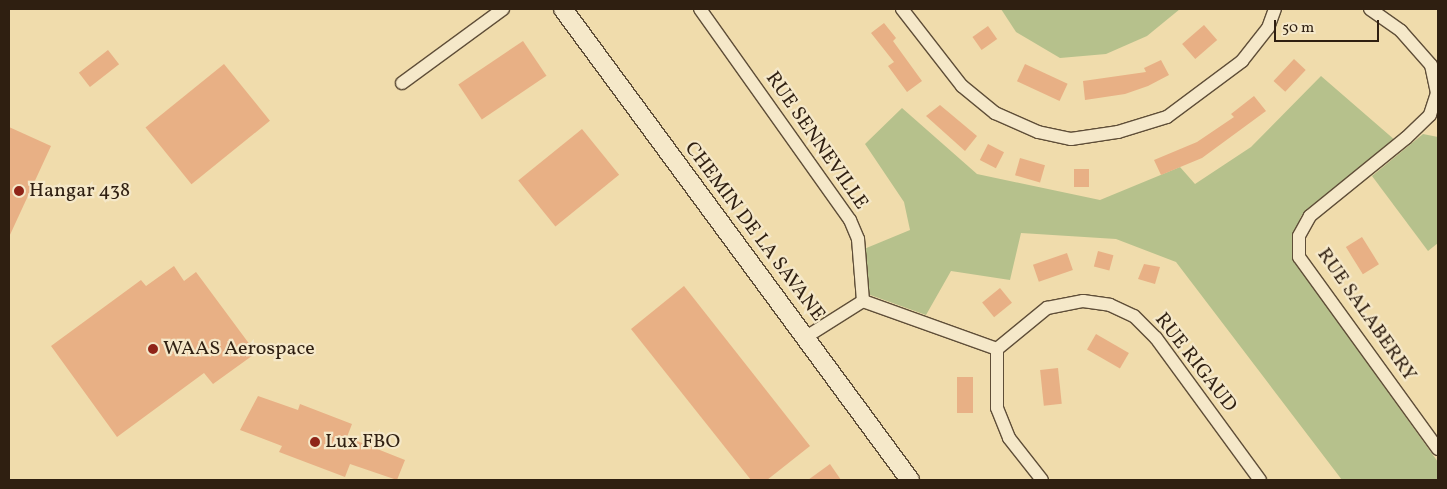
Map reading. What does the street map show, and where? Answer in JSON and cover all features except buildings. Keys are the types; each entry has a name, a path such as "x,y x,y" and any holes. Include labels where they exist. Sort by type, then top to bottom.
{"street":[{"path":"402,83 503,9"},
{"name":"CHEMIN DE LA SAVANE","path":"563,9 910,480"},
{"name":"RUE SENNEVILLE","path":"700,9 850,220 858,239 862,301"},
{"path":"902,9 962,86 995,113 1038,132 1071,139 1118,132 1167,117 1242,61 1268,28 1275,9"},
{"name":"RUE SALABERRY","path":"1370,9 1401,31 1431,66 1437,93 1430,115 1406,138 1310,216 1300,236 1299,257 1438,448"},
{"path":"806,337 862,301 997,349 997,408 1010,438 1042,480"},
{"name":"RUE RIGAUD","path":"997,349 1047,308 1083,301 1110,306 1134,316 1156,338 1260,480"}],"green space":[{"path":"1001,9 1180,9 1147,36 1106,54 1060,58 1016,32"},
{"path":"1321,76 1396,141 1301,216 1293,240 1294,261 1438,462 1438,480 1342,480 1176,262 1116,239 1021,233 1010,280 951,271 926,315 862,292 864,249 910,230 904,202 865,144 902,108 977,174 1100,200 1180,167 1195,184 1251,147"},
{"path":"1423,134 1438,137 1438,243 1428,251 1372,176"}],"place":[{"name":"Hangar 438","path":"19,191"},
{"name":"WAAS Aerospace","path":"153,349"},
{"name":"Lux FBO","path":"315,442"}]}
